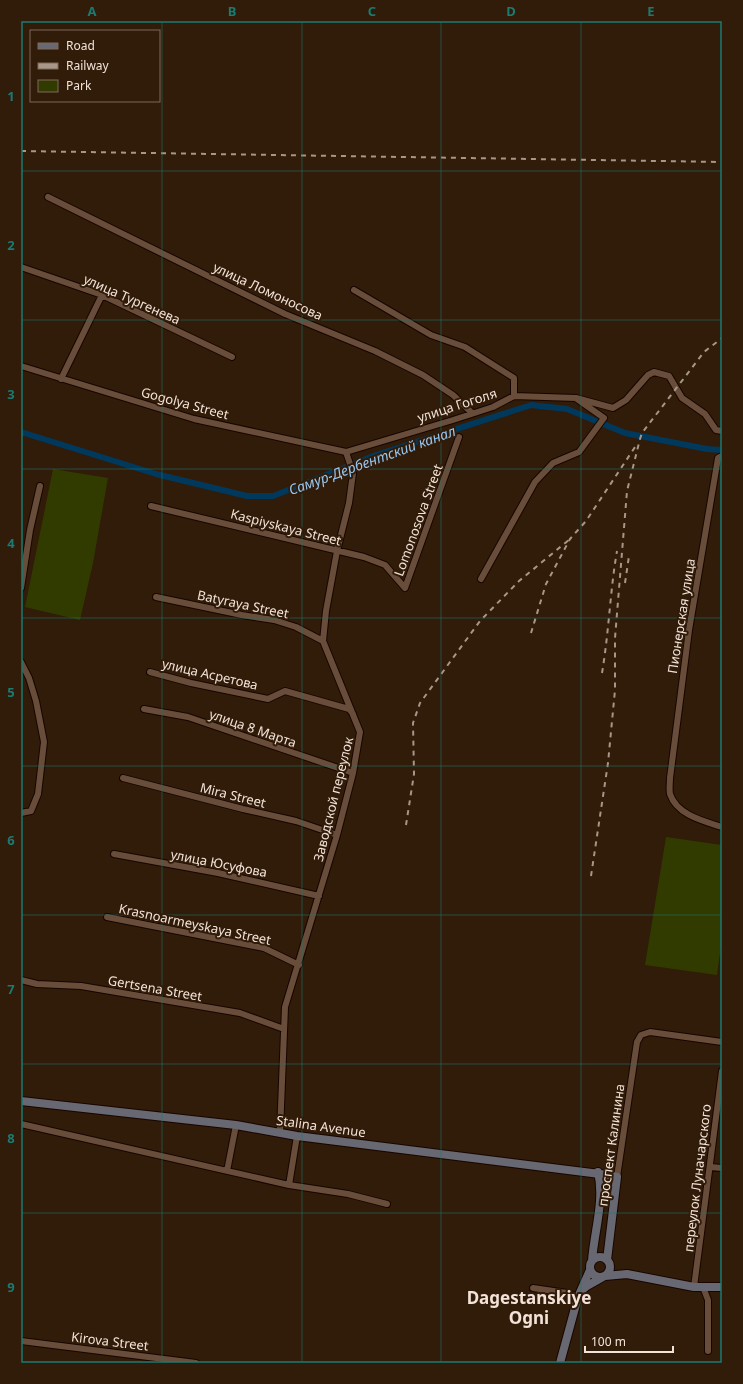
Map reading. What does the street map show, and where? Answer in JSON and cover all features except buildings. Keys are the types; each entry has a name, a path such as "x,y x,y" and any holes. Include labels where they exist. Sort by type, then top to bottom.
{"street":[{"name":"улица Ломоносова","path":"48,197 285,314 382,354 424,375 472,413"},
{"name":"улица Тургенева","path":"21,267 102,295 232,357"},
{"path":"354,290 431,335 465,347 492,363 514,378 514,396"},
{"path":"61,379 102,295"},
{"name":"Gogolya Street","path":"21,366 194,419 348,454"},
{"name":"улица Гоголя","path":"348,454 493,407 514,396 576,398 612,408 626,400 648,375 654,372 669,376 682,398 705,414 716,430 722,431"},
{"path":"481,579 535,482 553,463 579,452 604,418 576,398"},
{"name":"Lomonosova Street","path":"405,588 460,437"},
{"name":"Заводской переулок","path":"280,1132 285,1007 299,965 337,835 353,773 360,732 354,714 323,641 326,611 337,551 349,503 353,469 348,454"},
{"name":"Пионерская улица","path":"720,457 689,630 670,778 670,793 676,806 697,819 722,827"},
{"path":"21,588 30,530 40,486"},
{"name":"Kaspiyskaya Street","path":"151,506 364,557 385,565 405,588"},
{"name":"Batyraya Street","path":"156,597 242,615 274,620 296,627 323,641"},
{"path":"21,662 29,678 36,702 44,742 38,794 31,811 21,813"},
{"name":"улица Асретова","path":"150,672 268,699 285,691 349,709 354,714"},
{"name":"улица 8 Марта","path":"144,709 188,717 353,773"},
{"name":"Mira Street","path":"123,778 296,821 337,835"},
{"name":"улица Юсуфова","path":"114,854 225,875 319,896"},
{"name":"Krasnoarmeyskaya Street","path":"107,917 264,948 299,965"},
{"name":"Gertsena Street","path":"21,980 37,984 81,986 240,1013 284,1029"},
{"name":"проспект Калинина","path":"608,1261 617,1177 637,1042 641,1035 650,1032 722,1042"},
{"name":"переулок Луначарского","path":"694,1287 722,1071"},
{"name":"Stalina Avenue","path":"21,1100 236,1125 297,1136 598,1172 617,1177"},
{"path":"21,1124 289,1185 348,1194 387,1204"},
{"path":"227,1171 236,1125"},
{"path":"289,1185 297,1136"},
{"path":"710,1167 722,1168"},
{"path":"560,1363 579,1294 590,1270 592,1260 601,1183 598,1172"},
{"path":"592,1260 601,1257 626,1274"},
{"path":"533,1288 579,1294 587,1286 604,1276 609,1270 608,1261"},
{"path":"590,1270 596,1277 626,1274 694,1287 722,1287"},
{"path":"703,1287 708,1300 708,1351"},
{"name":"Kirova Street","path":"21,1341 196,1363"}],"green space":[{"path":"53,469 108,478 93,563 80,620 25,607"},
{"path":"666,837 722,845 722,938 717,975 645,965"}],"waterway":[{"name":"Самур-Дербентский канал","path":"21,432 156,474 247,496 273,496 376,455 531,405 567,409 625,433 707,449 722,450"}],"railway":[{"path":"21,151 722,162"},
{"path":"591,876 608,763 615,690 615,638 627,491 642,433 704,352 722,338"},
{"path":"531,633 546,584 570,539 586,521 637,444"},
{"path":"406,825 414,774 413,723 420,703 480,621 519,581 570,539"},
{"path":"602,673 617,551"},
{"path":"625,583 629,556"}],"district":[{"name":"Dagestanskiye Ogni","path":"529,1307"}]}
